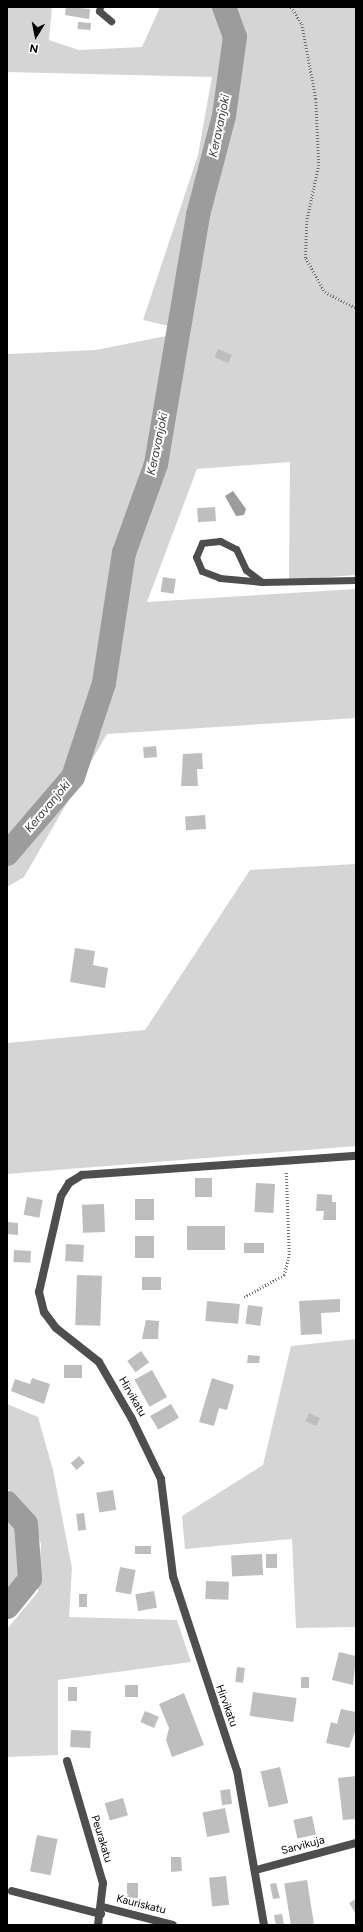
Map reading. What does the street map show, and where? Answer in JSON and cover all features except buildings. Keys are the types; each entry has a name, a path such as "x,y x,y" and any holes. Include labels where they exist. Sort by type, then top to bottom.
{"street":[{"name":"Hirvikatu","path":"264,1925 256,1870 237,1771 180,1606 161,1479 132,1419 98,1362 56,1328 44,1312 39,1292 61,1196 69,1184 82,1175 356,1156"},
{"name":"Peurakatu","path":"67,1762 103,1883 102,1910 98,1925"},
{"name":"Sarvikuja","path":"256,1870 356,1843"},
{"name":"Kauriskatu","path":"12,1891 173,1925"}],"lane":[{"path":"100,7 99,11 111,21"},
{"path":"262,582 246,570 236,549 220,541 202,543 196,557 202,572 262,582 356,580"}],"path":[{"path":"291,7 302,24 316,99 319,165 307,221 306,258 325,292 356,308"},
{"path":"244,1297 284,1275 289,1255 286,1161"}],"shaded area":[{"path":"7,7 52,7 49,40 79,50 142,47 160,7 356,7 356,575 289,580 290,462 197,469 147,602 356,589 356,718 107,734 24,877 7,887 7,354 96,350 191,331 143,320 198,155 212,77 7,72"},
{"path":"233,491 246,509 244,515 236,516 225,496"},
{"path":"356,864 356,1146 7,1174 7,1043 145,1030 250,870"},
{"path":"356,1339 356,1627 296,1628 292,1539 185,1549 182,1516 263,1465 291,1346"},
{"path":"7,1404 38,1417 53,1470 72,1568 69,1617 177,1620 191,1662 58,1680 58,1755 7,1757 7,1629 38,1592 41,1544 31,1514 7,1488"},
{"path":"7,1518 16,1527 21,1576 7,1591"}],"waterway":[{"name":"Keravanjoki","path":"7,854 73,777 104,683 124,553 156,464 198,215 224,116 235,37 224,7"},
{"name":"Keravanjoki","path":"7,1503 26,1524 30,1579 7,1607"}]}
